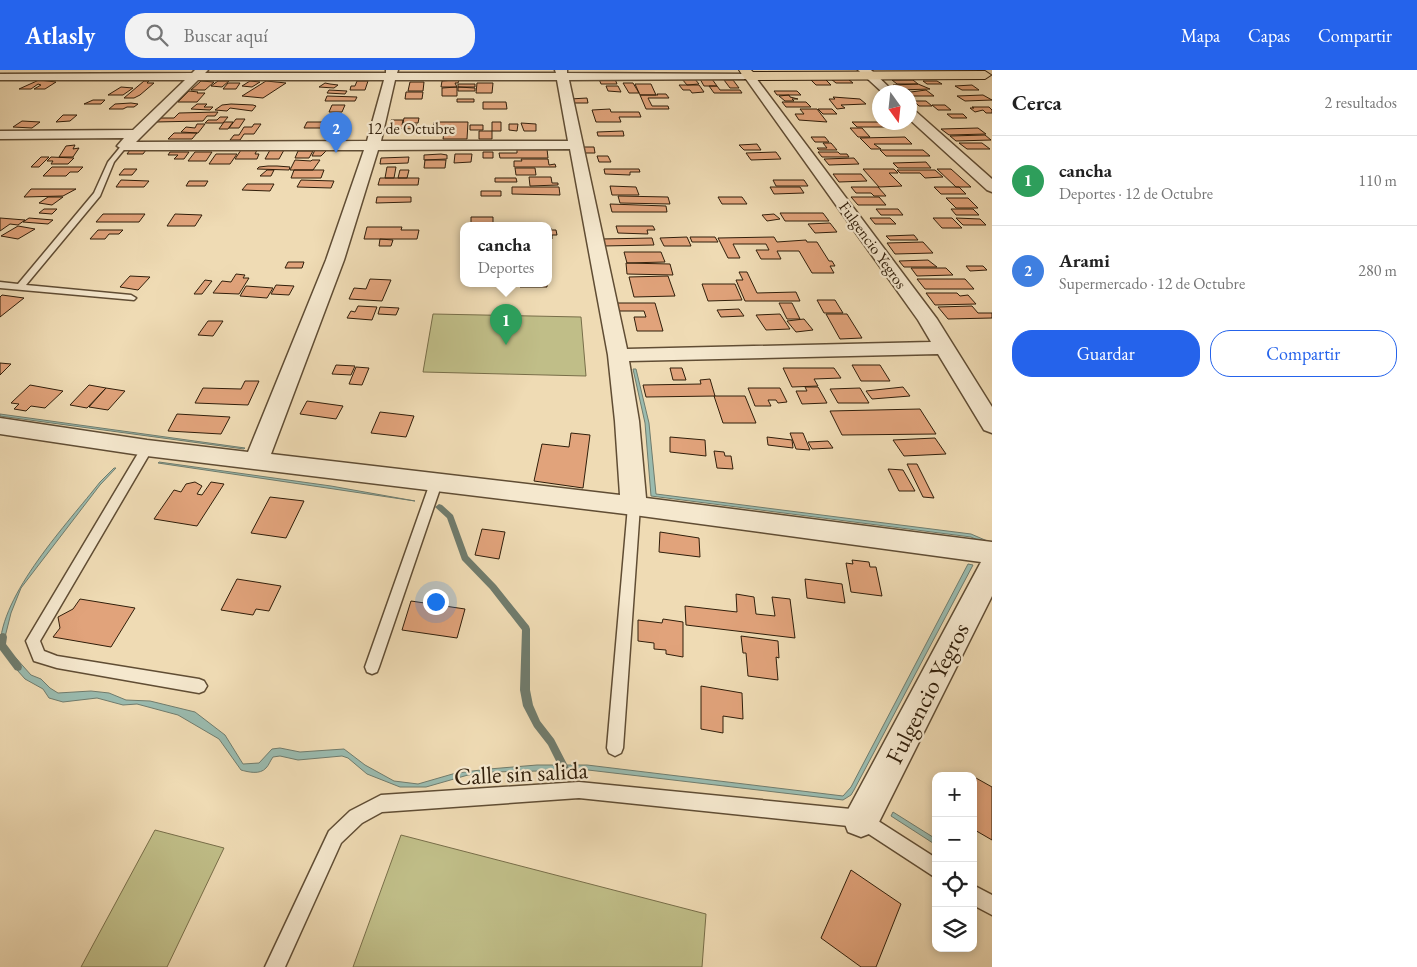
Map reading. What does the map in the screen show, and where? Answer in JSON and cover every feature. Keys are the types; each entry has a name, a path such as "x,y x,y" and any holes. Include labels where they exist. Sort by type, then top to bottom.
{"main road":[{"path":"747,73 866,72 987,75"}],"street":[{"path":"866,72 880,85"},
{"path":"0,76 199,73 747,73"},
{"path":"124,146 134,134 199,73"},
{"path":"256,461 334,260 373,145 391,73"},
{"path":"562,73 618,355 627,421 634,506"},
{"name":"Fulgencio Yegros","path":"747,73 927,318 992,425"},
{"path":"917,118 992,187"},
{"path":"0,135 134,134"},
{"name":"12 de Octubre","path":"124,146 577,145"},
{"path":"618,355 945,348"},
{"path":"0,426 146,448 634,506 992,553"},
{"name":"Fulgencio Yegros","path":"861,819 992,568"}],"lane":[{"path":"20,287 97,194 111,162 124,146"},
{"path":"0,285 131,298"},
{"path":"146,448 33,641 39,656 57,662 199,686"},
{"path":"372,667 436,483"},
{"path":"615,748 634,506"},
{"name":"Calle sin salida","path":"275,967 335,837 356,817 381,804 579,790 861,819"},
{"path":"861,819 932,866"},
{"path":"977,897 992,906"}],"shaded area":[{"path":"433,314 581,317 586,376 423,372"},
{"path":"155,830 224,848 167,967 81,967"},
{"path":"401,835 706,914 702,967 353,967"}],"water":[{"path":"633,369 636,369 649,423 656,494 971,534 992,543 991,546 971,537 651,496 645,423"},
{"path":"0,414 245,448 0,416"},
{"path":"158,463 331,486 415,501"},
{"path":"116,468 100,485 21,588 11,613 3,645 0,648 3,627 11,605 23,583 54,538 100,482"},
{"path":"968,564 973,565 854,790 851,795 843,800 588,770 491,772 468,775 426,787 400,787 367,774 348,758 342,756 298,760 280,756 273,757 263,770 250,772 241,770 219,739 178,715 137,704 123,705 97,698 63,702 49,698 43,689 25,679 10,662 15,657 31,675 41,679 58,693 91,691 109,693 126,700 150,701 195,712 225,735 243,764 259,763 272,749 280,748 300,752 344,749 365,765 394,781 418,784 456,773 489,769 537,765 587,765 843,796 851,787"},
{"path":"893,812 932,836 932,842 891,816"}],"building":[{"path":"694,78 699,84 687,85 682,79"},
{"path":"809,78 824,78 831,85 816,85"},
{"path":"599,79 615,79 617,84 601,84"},
{"path":"700,79 712,79 717,86 704,86"},
{"path":"831,79 848,79 853,83 836,83"},
{"path":"39,80 56,82 45,89 34,89 41,85 38,84 31,89 19,89"},
{"path":"459,80 458,83 455,83 457,87 441,87 442,81"},
{"path":"724,80 733,80 739,88 730,88"},
{"path":"892,80 913,80 918,84 897,84"},
{"path":"144,81 154,83 134,98 124,98"},
{"path":"201,81 214,82 205,90 191,90"},
{"path":"218,81 229,81 222,87 211,86"},
{"path":"250,81 260,82 252,87 242,86"},
{"path":"266,81 286,83 263,98 242,96"},
{"path":"357,81 368,81 365,90 350,90 351,86 355,86"},
{"path":"923,81 937,81 942,84 927,84"},
{"path":"410,82 424,82 423,91 408,91"},
{"path":"228,83 240,83 236,89 223,89"},
{"path":"325,83 338,85 334,88 319,87"},
{"path":"477,83 493,83 492,93 476,93"},
{"path":"623,83 633,83 639,93 629,93"},
{"path":"458,84 475,84 475,87 458,87"},
{"path":"635,84 651,84 656,95 640,95"},
{"path":"918,84 930,89 917,89 917,85 893,85"},
{"path":"679,85 699,85 704,92 692,93 690,90 683,90"},
{"path":"972,85 979,90 962,90 955,86"},
{"path":"606,86 618,86 621,92 608,91"},
{"path":"709,86 717,86 720,90 740,90 742,93 714,93"},
{"path":"121,87 133,88 123,95 108,95"},
{"path":"457,87 457,96 442,96 442,88"},
{"path":"458,87 475,88 475,91 458,91"},
{"path":"329,90 347,91 345,94 327,93"},
{"path":"926,90 934,96 917,96 917,91"},
{"path":"189,91 205,93 197,102 178,102"},
{"path":"774,91 797,91 801,95 777,95"},
{"path":"406,92 423,92 422,99 405,99"},
{"path":"666,94 669,98 648,98 652,106 668,106 669,109 646,109 640,95"},
{"path":"789,95 798,99 785,101 779,96"},
{"path":"983,95 992,100 965,101 957,96"},
{"path":"327,96 357,97 355,101 325,101"},
{"path":"833,97 860,99 866,104 841,105 845,108 837,109 829,99 835,99"},
{"path":"587,98 588,103 571,103 570,99"},
{"path":"457,99 474,99 474,102 457,102"},
{"path":"93,100 105,100 101,104 84,104"},
{"path":"917,101 926,101 932,106 919,106"},
{"path":"483,102 506,102 507,109 483,109"},
{"path":"782,102 806,102 811,107 786,107"},
{"path":"115,104 138,104 134,107 123,109 109,109"},
{"path":"197,104 207,104 204,107 213,107 210,110 191,109"},
{"path":"222,105 256,106 252,111 230,108 227,111 215,110"},
{"path":"332,105 345,105 342,112 329,112"},
{"path":"932,105 945,105 951,110 938,110"},
{"path":"972,107 989,107 992,113 986,113 983,110 975,112 970,108 974,108"},
{"path":"610,109 611,112 639,112 641,117 619,117 621,122 596,122 592,110"},
{"path":"800,109 817,109 827,122 799,120 795,114 804,114"},
{"path":"818,109 832,109 837,114 823,114"},
{"path":"218,112 215,116 207,116 203,121 155,122 159,118 174,118 179,113"},
{"path":"947,114 963,114 967,118 952,118"},
{"path":"63,115 77,115 70,121 56,122"},
{"path":"220,117 228,117 223,123 205,123 208,120 217,120"},
{"path":"404,118 419,118 418,123 403,123"},
{"path":"236,119 245,119 239,128 229,128"},
{"path":"391,120 403,120 402,125 417,125 416,129 389,128"},
{"path":"22,121 40,122 32,128 13,127"},
{"path":"224,122 233,122 228,129 219,129"},
{"path":"307,122 326,122 323,128 304,128"},
{"path":"434,122 468,122 467,139 443,139 444,133 432,133"},
{"path":"492,122 501,122 501,131 492,131"},
{"path":"852,122 872,122 872,127 857,127"},
{"path":"521,123 536,124 536,131 524,131"},
{"path":"197,124 205,124 198,133 181,132 186,127 195,128"},
{"path":"254,124 261,124 254,134 244,134 240,140 230,140 234,135 239,135 244,127 252,127"},
{"path":"509,124 518,124 517,131 509,130"},
{"path":"470,125 483,125 483,130 470,130"},
{"path":"850,128 862,128 870,137 858,137"},
{"path":"978,128 986,134 949,135 941,129"},
{"path":"479,131 492,131 492,139 479,139"},
{"path":"623,131 624,136 598,136 597,132"},
{"path":"174,133 197,133 192,139 168,139"},
{"path":"985,135 991,140 956,141 950,136"},
{"path":"811,137 825,137 829,142 815,142"},
{"path":"905,137 912,144 874,144 881,149 871,149 860,138"},
{"path":"823,143 831,143 837,150 819,150 817,148 827,148"},
{"path":"959,143 982,143 990,149 967,149"},
{"path":"757,144 761,150 744,150 739,145"},
{"path":"75,145 73,149 79,148 73,157 59,157 66,146"},
{"path":"582,147 594,147 595,153 583,153"},
{"path":"517,149 547,149 548,158 500,158 499,153 517,153"},
{"path":"130,150 146,150 143,154 127,154"},
{"path":"241,150 257,150 255,154 259,154 257,159 235,159"},
{"path":"270,150 284,150 279,159 265,159"},
{"path":"315,150 327,150 321,156 312,156"},
{"path":"880,150 923,150 930,156 886,156"},
{"path":"298,151 313,151 309,158 295,158"},
{"path":"170,152 189,152 184,159 174,159 178,155 168,155"},
{"path":"195,152 212,152 206,161 188,161"},
{"path":"483,152 493,152 493,158 483,158"},
{"path":"776,152 781,159 751,160 746,153"},
{"path":"818,152 838,152 840,154 847,154 849,157 822,157"},
{"path":"216,154 237,154 230,164 209,164"},
{"path":"455,154 472,154 471,162 454,163"},
{"path":"424,155 447,155 447,159 424,160"},
{"path":"597,156 608,156 611,162 599,162"},
{"path":"41,157 49,157 39,167 31,167"},
{"path":"51,157 74,158 68,164 51,164 53,161 47,161"},
{"path":"409,157 408,163 380,164 381,158"},
{"path":"854,158 859,164 829,165 824,159"},
{"path":"521,159 548,159 549,165 555,164 556,167 514,167 514,161 522,161"},
{"path":"295,160 320,160 313,170 290,170"},
{"path":"425,160 446,160 445,168 424,168"},
{"path":"926,162 931,168 898,168 893,163"},
{"path":"268,166 290,167 289,170 257,169"},
{"path":"52,167 83,167 78,172 70,172 66,176 43,176"},
{"path":"387,167 396,167 394,178 385,178"},
{"path":"515,168 535,168 536,175 516,175"},
{"path":"124,169 137,169 132,175 119,175"},
{"path":"604,169 639,169 640,172 630,172 630,175 605,174"},
{"path":"863,169 894,169 898,173 889,173 902,186 879,187"},
{"path":"937,169 951,169 971,187 956,187"},
{"path":"267,170 274,170 271,176 260,176"},
{"path":"294,170 324,170 321,178 291,178"},
{"path":"400,170 409,170 407,178 398,178"},
{"path":"897,170 935,170 943,177 925,178 920,173 900,173"},
{"path":"833,174 861,174 867,181 839,182"},
{"path":"529,177 551,177 552,183 558,183 558,185 530,186"},
{"path":"380,178 419,178 418,185 378,185"},
{"path":"495,178 516,178 517,182 495,182"},
{"path":"121,180 149,181 144,187 116,187"},
{"path":"301,180 334,181 331,188 297,187"},
{"path":"773,180 804,180 808,186 776,186"},
{"path":"189,181 208,181 205,186 186,186"},
{"path":"247,184 274,184 270,191 242,190"},
{"path":"610,186 636,187 639,195 612,195"},
{"path":"512,187 559,187 560,195 512,194"},
{"path":"770,187 800,187 804,193 774,194"},
{"path":"851,187 878,187 886,196 856,193"},
{"path":"934,187 959,187 966,194 941,194"},
{"path":"31,189 76,189 63,196 24,197"},
{"path":"481,191 501,191 501,196 481,196"},
{"path":"618,196 668,197 670,204 620,203"},
{"path":"48,197 63,197 52,205 39,203"},
{"path":"377,197 411,197 411,202 376,203"},
{"path":"718,197 742,197 747,204 722,204"},
{"path":"851,197 879,197 886,205 858,205"},
{"path":"946,198 968,198 978,208 956,208"},
{"path":"610,204 666,206 667,212 612,212"},
{"path":"44,209 57,209 52,214 39,213"},
{"path":"876,209 898,209 903,215 881,215"},
{"path":"951,209 973,209 979,215 956,215"},
{"path":"780,213 823,213 829,221 785,221"},
{"path":"103,214 145,214 139,222 96,222"},
{"path":"175,214 202,215 195,226 167,226"},
{"path":"774,214 780,219 767,221 762,215"},
{"path":"471,217 493,217 493,222 471,222"},
{"path":"0,218 25,220 18,225 10,224 0,231"},
{"path":"29,218 53,220 48,224 23,222"},
{"path":"870,218 890,218 896,224 875,224"},
{"path":"933,218 952,218 962,228 942,228"},
{"path":"956,218 980,219 986,225 963,225"},
{"path":"830,223 837,232 815,233 808,224"},
{"path":"18,226 35,229 18,239 1,236"},
{"path":"616,226 653,226 655,230 647,230 648,234 618,233"},
{"path":"367,227 402,227 401,230 419,230 417,239 364,239"},
{"path":"98,230 123,230 119,234 109,234 105,239 90,239"},
{"path":"552,230 556,230 557,235 552,235"},
{"path":"914,235 918,240 890,240 886,236"},
{"path":"687,237 691,246 664,246 660,238"},
{"path":"690,237 715,237 718,242 692,242"},
{"path":"774,237 777,242 806,240 807,242 817,242 829,261 832,261 835,266 830,266 834,273 812,273 799,251 777,251 781,259 761,259 756,250 769,250 766,244 733,244 740,258 728,258 718,238"},
{"path":"652,238 654,245 603,246 601,239"},
{"path":"380,239 393,240 391,246 379,246"},
{"path":"923,242 933,253 895,254 887,243"},
{"path":"624,252 661,252 665,262 627,263"},
{"path":"928,260 937,267 904,267 899,261"},
{"path":"288,262 304,262 302,268 285,268"},
{"path":"626,263 670,264 673,275 627,274"},
{"path":"966,266 983,266 987,270 970,271"},
{"path":"911,268 946,268 953,275 917,276"},
{"path":"739,272 747,272 757,293 796,292 800,301 745,301 736,280 743,280"},
{"path":"236,274 245,275 243,278 249,278 239,294 213,293 222,281 231,282"},
{"path":"130,276 150,277 138,290 120,287"},
{"path":"668,276 675,296 634,297 629,277"},
{"path":"370,279 391,280 382,301 349,299 354,288 366,289"},
{"path":"917,279 965,279 974,289 925,289"},
{"path":"205,280 212,281 202,294 194,294"},
{"path":"702,284 735,284 742,300 708,301"},
{"path":"276,285 294,286 289,295 271,294"},
{"path":"246,286 273,288 267,298 240,296"},
{"path":"926,293 968,295 976,304 935,305"},
{"path":"2,295 24,298 0,317 0,297"},
{"path":"817,300 835,300 843,313 824,313"},
{"path":"611,303 655,303 663,331 637,331 634,317 646,317 644,311 613,311"},
{"path":"779,303 792,303 800,319 787,319"},
{"path":"358,306 377,307 372,320 347,318 351,311 355,312"},
{"path":"972,306 978,313 992,313 992,318 948,319 938,307"},
{"path":"380,307 399,308 396,315 378,314"},
{"path":"739,309 744,316 721,317 717,310"},
{"path":"780,314 790,329 766,330 756,315"},
{"path":"826,314 847,314 862,338 840,339"},
{"path":"804,319 813,330 796,332 787,321"},
{"path":"208,321 223,321 213,336 198,335"},
{"path":"0,363 11,364 0,375"},
{"path":"336,365 355,366 351,375 332,374"},
{"path":"852,365 880,365 890,381 861,381"},
{"path":"356,367 369,368 362,385 349,384"},
{"path":"670,368 682,368 686,380 673,380"},
{"path":"783,368 834,368 841,378 814,379 818,386 792,387"},
{"path":"710,379 715,396 646,397 643,385 701,384 700,380"},
{"path":"245,381 259,381 248,405 195,403 203,388 241,389"},
{"path":"30,385 63,391 45,408 31,406 26,411 14,409 19,404 11,403"},
{"path":"89,385 106,388 87,408 70,405"},
{"path":"805,387 818,387 827,403 802,404 796,391 807,391"},
{"path":"903,387 910,396 872,399 866,391"},
{"path":"106,388 125,391 108,410 89,407"},
{"path":"748,388 780,388 787,402 778,403 776,400 768,400 771,406 755,406"},
{"path":"860,388 869,403 838,403 830,389"},
{"path":"714,396 745,396 756,423 723,423"},
{"path":"307,401 343,406 336,419 300,414"},
{"path":"920,409 936,434 842,435 830,411"},
{"path":"380,412 414,416 406,437 371,433"},
{"path":"177,414 230,417 221,434 168,431"},
{"path":"571,433 590,435 583,488 534,481 542,444 569,447"},
{"path":"790,433 803,433 810,450 796,449"},
{"path":"670,437 705,440 706,456 670,452"},
{"path":"767,437 792,440 793,448 768,445"},
{"path":"935,438 946,454 904,456 893,440"},
{"path":"828,441 833,448 812,449 808,442"},
{"path":"714,451 724,452 725,456 731,456 733,469 717,468"},
{"path":"907,464 917,464 934,498 923,497"},
{"path":"888,469 903,470 915,491 899,491"},
{"path":"195,482 202,486 197,494 202,495 211,482 224,484 197,526 154,519 174,490 181,492 186,484"},
{"path":"270,497 304,501 286,538 251,533"},
{"path":"482,529 505,532 499,559 475,555"},
{"path":"660,532 699,538 700,557 659,552"},
{"path":"852,560 869,562 870,567 876,567 882,596 851,592 846,563 853,564"},
{"path":"237,579 281,586 269,611 256,609 253,615 221,610"},
{"path":"805,579 842,584 845,603 807,598"},
{"path":"736,594 754,597 756,614 775,616 772,597 790,599 795,638 686,625 685,606 737,612"},
{"path":"80,599 135,608 111,647 53,637 60,628 58,617 73,609"},
{"path":"411,601 465,609 457,638 402,630"},
{"path":"663,619 683,622 683,657 666,654 666,650 654,649 654,643 638,641 638,620 662,623"},
{"path":"741,636 778,641 779,658 776,657 778,680 748,676 746,653 743,653"},
{"path":"701,686 742,693 743,719 723,716 723,733 701,729"},
{"path":"977,779 992,787 992,840 977,831"},
{"path":"851,870 901,904 876,967 861,967 821,938"}],"waterway":[{"path":"439,507 450,517 465,558 493,587 526,629 525,690 528,706 537,724 551,742 564,768"},
{"path":"3,637 1,645 18,667"}],"place":[{"name":"Arami","path":"336,153"},
{"name":"cancha","path":"506,345"}]}
